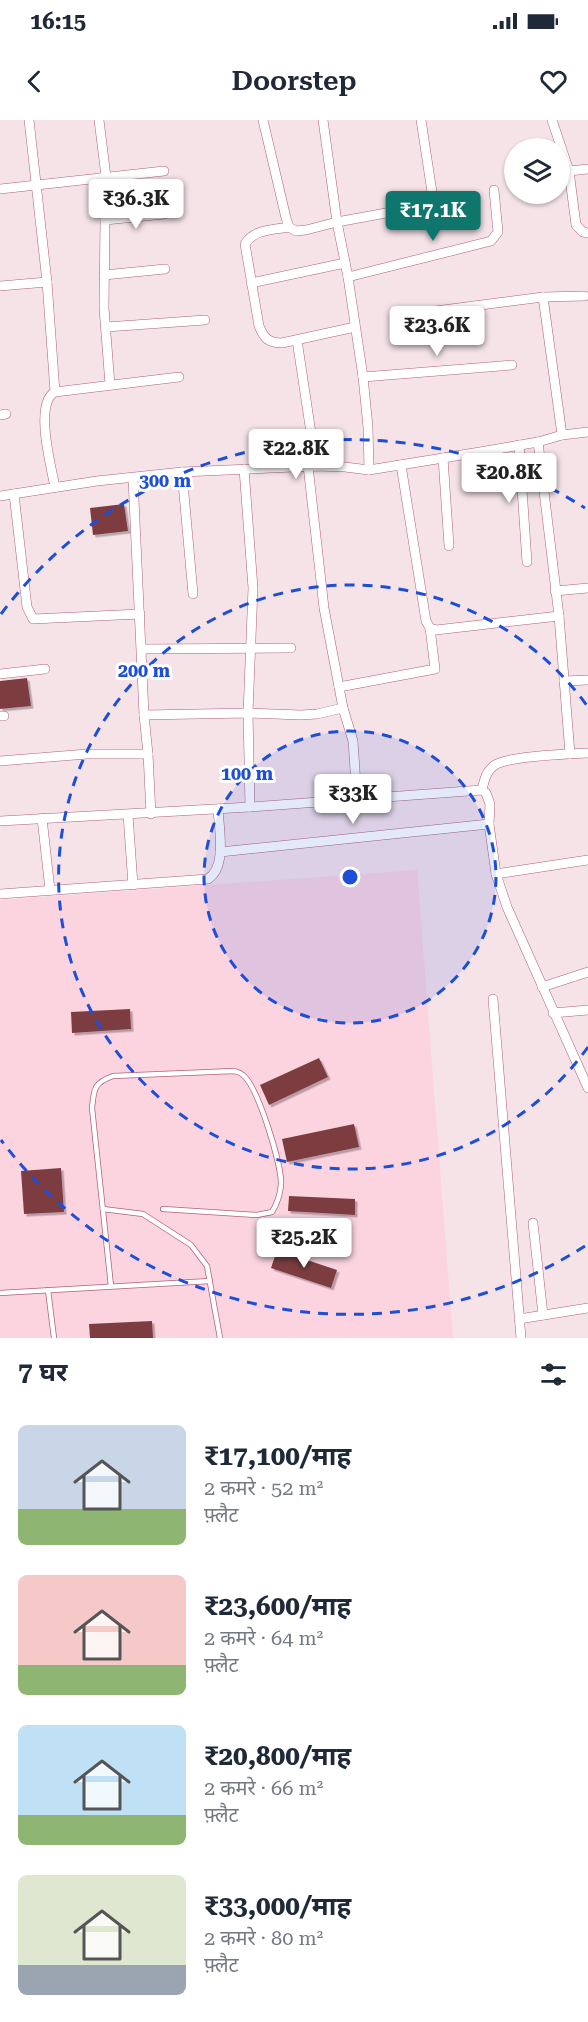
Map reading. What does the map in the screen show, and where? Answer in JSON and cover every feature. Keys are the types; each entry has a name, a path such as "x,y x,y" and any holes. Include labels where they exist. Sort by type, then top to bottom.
{"street":[{"path":"29,120 47,282 55,392"},
{"path":"99,120 104,177 104,275 111,385"},
{"path":"263,120 289,227"},
{"path":"323,120 337,222 363,377 369,470"},
{"path":"355,327 282,343 271,343 263,337 259,326 244,244 249,237 262,231 289,227 296,231 306,230 424,206 430,200 432,192 421,120"},
{"path":"552,120 558,138"},
{"path":"570,171 588,169"},
{"path":"0,189 164,171"},
{"path":"570,179 576,225 583,232 588,233"},
{"path":"348,277 491,241 498,232 494,190"},
{"path":"105,220 164,214"},
{"path":"251,283 345,263"},
{"path":"104,275 165,269"},
{"path":"0,286 47,282"},
{"path":"397,316 543,297 585,296"},
{"path":"543,297 562,435"},
{"path":"106,327 205,320"},
{"path":"297,340 312,466 324,608 339,687 353,741 357,799"},
{"path":"363,377 512,365"},
{"path":"55,487 45,427 46,404 51,394 179,377"},
{"path":"0,496 182,472 312,466 345,466 369,470 588,432"},
{"path":"538,442 558,616 570,754"},
{"path":"519,445 527,562"},
{"path":"443,458 449,546"},
{"path":"339,687 435,669 430,628 426,621 401,465"},
{"path":"243,469 253,588 248,713 250,807"},
{"path":"182,472 193,594"},
{"path":"133,478 151,814"},
{"path":"14,494 27,607 33,619 140,614"},
{"path":"555,591 588,588"},
{"path":"430,628 436,630 558,616"},
{"path":"142,649 291,648"},
{"path":"0,674 45,669"},
{"path":"564,681 588,680"},
{"path":"144,715 248,713 301,715 344,708"},
{"path":"482,790 486,774 493,766 506,760 588,753"},
{"path":"0,761 87,754 148,754"},
{"path":"0,821 151,814 482,790 486,793 490,804 489,824 496,874 507,907 588,1088"},
{"path":"0,894 208,879 215,875 220,852 218,809"},
{"path":"128,815 133,885"},
{"path":"42,818 50,890"},
{"path":"220,852 489,824"},
{"path":"496,874 588,860"},
{"path":"542,987 588,972"},
{"path":"493,999 521,1338"},
{"path":"553,1013 588,1010"},
{"path":"533,1223 543,1315"},
{"path":"519,1319 588,1308"}],"lane":[{"path":"111,1286 92,1108 94,1090 100,1081 113,1076 234,1071 242,1073 266,1121 279,1164 281,1185 278,1203 272,1212 257,1215 163,1209"},
{"path":"103,1209 143,1214 191,1245 207,1266 220,1338"},
{"path":"0,1293 210,1281"},
{"path":"48,1290 54,1338"}],"shaded area":[{"path":"417,870 453,1338 0,1338 0,900"}],"building":[{"path":"124,504 128,531 93,535 90,508"},
{"path":"27,678 31,706 0,709 0,681"},
{"path":"130,1009 131,1029 72,1033 71,1012"},
{"path":"319,1058 328,1077 269,1105 260,1085"},
{"path":"354,1124 359,1147 287,1162 282,1139"},
{"path":"61,1168 64,1212 24,1214 21,1171"},
{"path":"289,1196 355,1199 355,1215 288,1211"},
{"path":"277,1250 337,1270 331,1288 271,1268"},
{"path":"152,1321 153,1338 90,1338 89,1324"}]}
